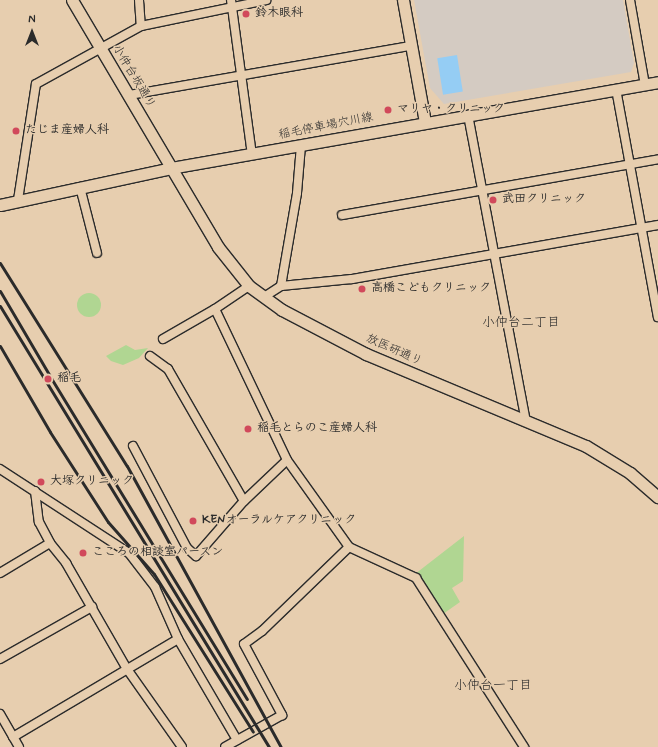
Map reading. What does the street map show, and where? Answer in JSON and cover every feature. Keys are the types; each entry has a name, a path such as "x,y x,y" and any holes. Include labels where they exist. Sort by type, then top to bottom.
{"street":[{"name":"小仲台坂通り","path":"72,0 171,168"},
{"path":"139,0 141,26"},
{"path":"18,200 36,84 141,26 232,3 266,0"},
{"path":"403,0 425,122"},
{"path":"630,0 645,85"},
{"path":"232,3 252,155"},
{"path":"129,95 411,46"},
{"name":"稲毛停車場穴川線","path":"0,204 171,168 252,155 425,122 658,82"},
{"path":"616,89 642,228 656,291 658,317"},
{"path":"468,115 526,421"},
{"path":"281,286 297,193 301,145"},
{"path":"342,215 658,159"},
{"name":"放医研通り","path":"171,168 218,247 249,286 282,310 366,354 586,446 630,473 658,497"},
{"path":"80,187 97,253"},
{"path":"264,297 281,286 352,279 658,225"},
{"path":"163,339 216,309 249,286"},
{"path":"216,309 287,460 350,547 416,578 524,747"},
{"path":"150,356 168,370 244,501"},
{"path":"133,446 188,548 196,556 244,501 287,460"},
{"path":"0,469 129,553 155,587 178,638 237,740"},
{"path":"35,491 39,522 50,543 66,563 127,669 182,747"},
{"path":"0,573 50,543"},
{"path":"225,747 282,715 244,644 262,631 350,547"},
{"path":"0,659 92,608"},
{"path":"13,737 178,638"},
{"path":"0,715 19,747"}],"shaded area":[{"path":"414,0 623,0 634,63 631,72 444,104 430,88"}],"green space":[{"path":"89,293 98,296 101,305 98,314 89,317 80,314 77,305 80,296"},
{"path":"126,345 135,350 148,348 139,358 123,365 111,361 106,356"},
{"path":"464,536 463,581 452,588 460,602 443,614 415,574"}],"water":[{"path":"457,55 463,92 443,95 437,58"}],"railway":[{"path":"0,263 127,466 281,747"},
{"path":"0,291 51,378 247,699"},
{"path":"0,306 269,747"},
{"path":"0,346 50,432 108,522 154,574 253,732"}],"place":[{"name":"鈴木眼科","path":"246,14"},
{"name":"マリヤ・クリニック","path":"388,110"},
{"name":"たじま産婦人科","path":"16,131"},
{"name":"武田クリニック","path":"493,200"},
{"name":"高橋こどもクリニック","path":"362,289"},
{"name":"稲毛","path":"48,379"},
{"name":"稲毛とらのこ産婦人科","path":"248,429"},
{"name":"大塚クリニック","path":"41,482"},
{"name":"KENオーラルケアクリニック","path":"193,521"},
{"name":"こころの相談室パースン","path":"83,553"}],"district":[{"name":"小仲台二丁目","path":"521,323"},
{"name":"小仲台一丁目","path":"493,686"}]}
